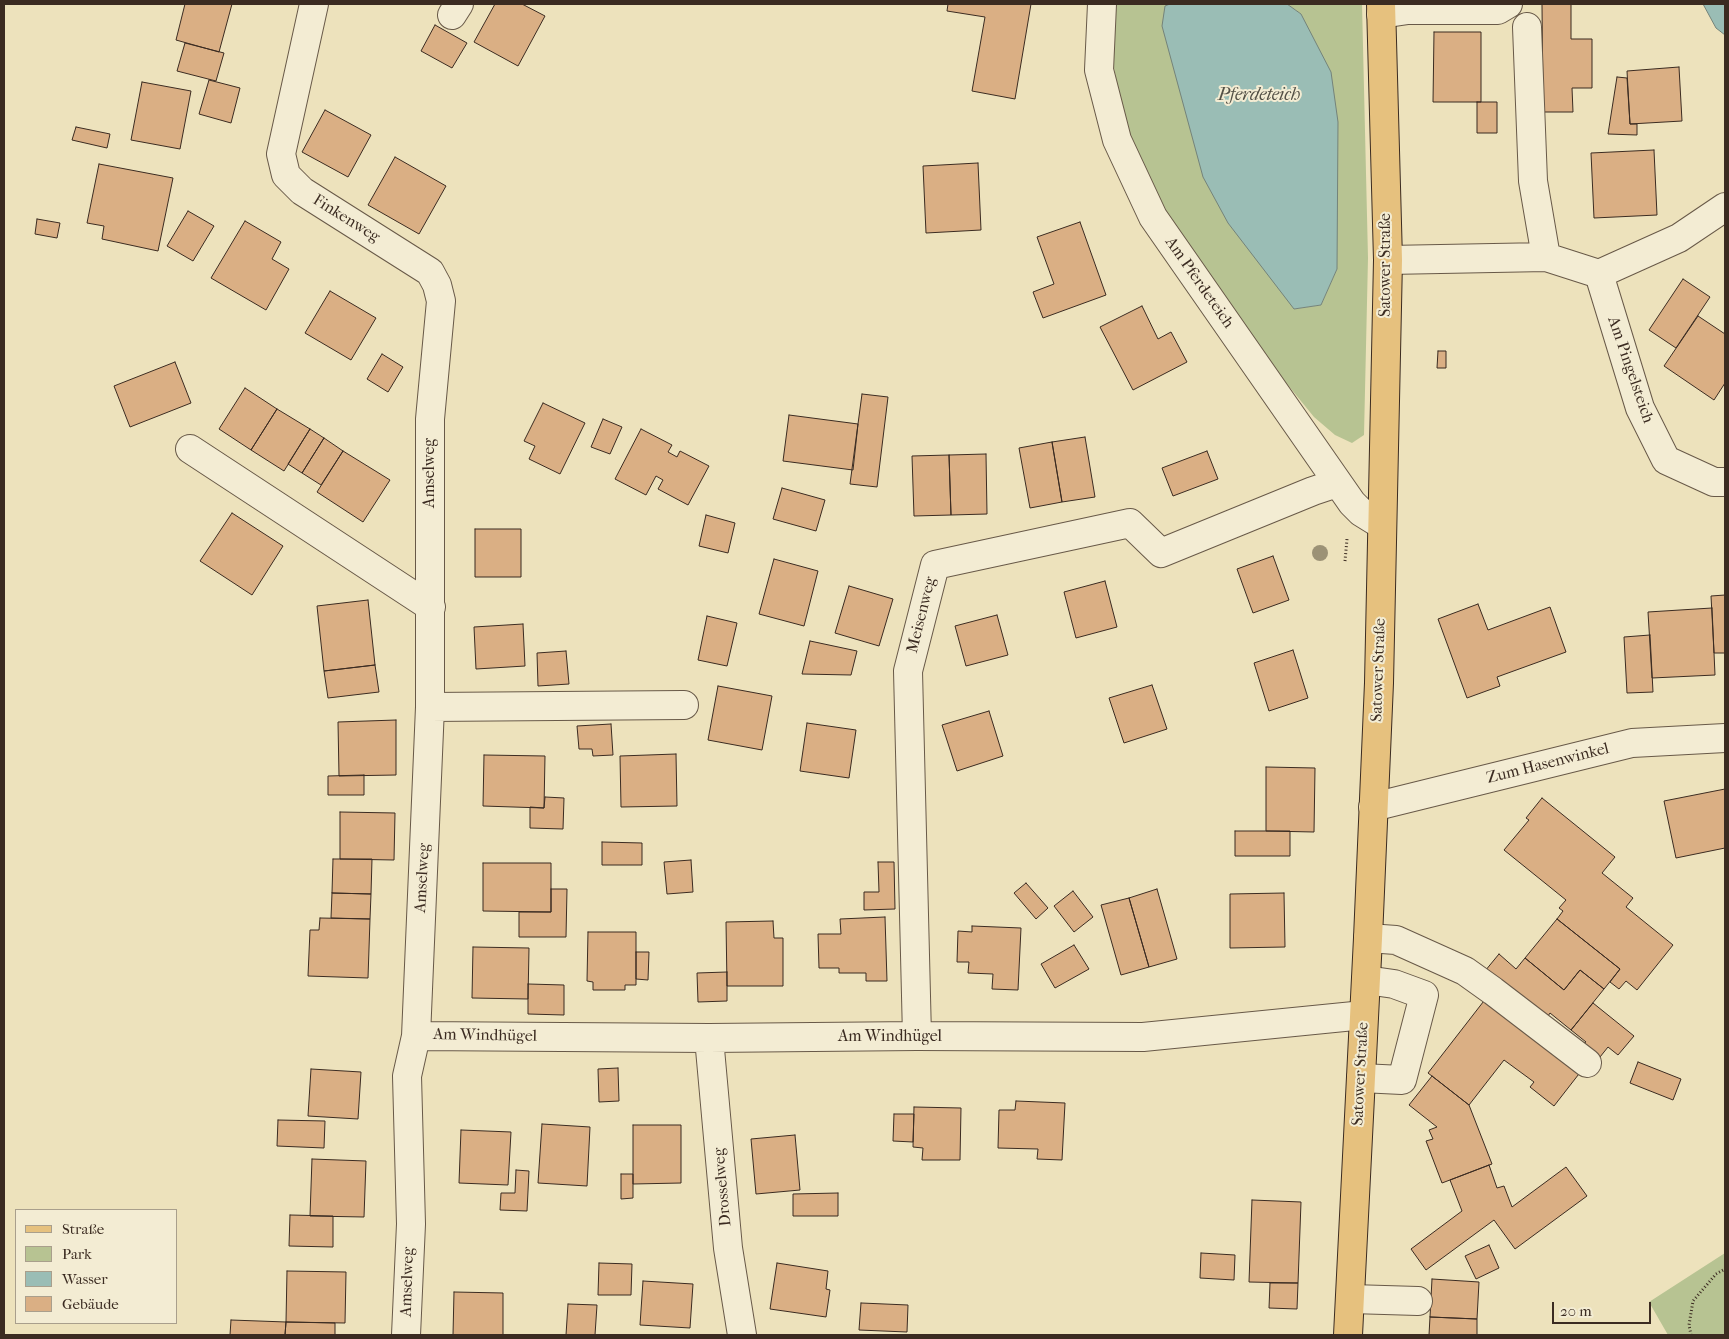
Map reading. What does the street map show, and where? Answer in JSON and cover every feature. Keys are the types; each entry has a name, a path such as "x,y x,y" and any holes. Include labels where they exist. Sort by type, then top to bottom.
{"main road":[{"name":"Satower Straße","path":"1348,1335 1378,700 1388,260 1381,9"}],"street":[{"name":"Finkenweg","path":"314,4 281,154 286,176 302,191 430,272 437,286 441,301 430,419"},
{"name":"Am Pferdeteich","path":"1102,4 1099,70 1117,140 1153,217 1337,483 1361,512 1382,525"},
{"path":"1381,9 1498,10 1508,4"},
{"path":"1527,27 1533,181 1546,257"},
{"path":"1388,260 1546,257 1598,274 1679,238 1725,207"},
{"name":"Am Pingelsteich","path":"1598,274 1640,408 1666,460 1714,482 1725,482"},
{"name":"Amselweg","path":"406,1335 411,1224 407,1076 416,1036 430,706 430,419"},
{"path":"190,449 431,607"},
{"name":"Meisenweg","path":"917,1036 908,671 935,565 1130,524 1161,553 1337,483"},
{"path":"430,706 684,705"},
{"name":"Zum Hasenwinkel","path":"1373,807 1632,743 1725,738"},
{"path":"1368,938 1396,940 1464,970 1587,1063"},
{"path":"1361,1078 1402,1080 1424,995 1394,984 1366,980"},
{"name":"Am Windhügel","path":"416,1036 709,1038 917,1036 1143,1037 1364,1015"},
{"name":"Drosselweg","path":"709,1038 728,1248 742,1335"},
{"path":"1350,1299 1418,1300"}],"path":[{"path":"1345,561 1347,534"},
{"path":"1691,1335 1689,1325 1693,1301 1716,1274 1725,1269"}],"green space":[{"path":"1117,4 1170,4 1165,7 1294,309 1321,305 1337,269 1301,14 1287,4 1362,4 1368,258 1364,435 1352,443 1335,435 1314,417 1256,346 1166,217 1128,135 1110,49"},
{"path":"1725,1253 1725,1335 1668,1335 1649,1302"}],"water":[{"name":"Pferdeteich","path":"1170,4 1287,4 1301,14 1331,72 1338,122 1337,269 1321,305 1294,309 1228,223 1203,177 1162,26 1165,6"},
{"path":"1703,4 1725,4 1725,35 1716,28"}],"building":[{"path":"185,4 232,4 219,52 176,40"},
{"path":"495,4 522,4 545,16 518,66 474,42"},
{"path":"948,4 1031,4 1015,99 972,91 985,17 947,11"},
{"path":"1542,4 1571,4 1571,39 1592,39 1592,88 1572,88 1573,112 1543,112"},
{"path":"435,25 467,43 452,68 421,51"},
{"path":"1434,32 1481,32 1481,102 1433,102"},
{"path":"185,43 224,53 216,81 177,71"},
{"path":"1679,67 1682,121 1630,124 1627,71"},
{"path":"1617,77 1627,78 1630,124 1637,124 1637,135 1608,134"},
{"path":"209,80 240,88 231,123 199,114"},
{"path":"142,82 191,91 180,149 131,140"},
{"path":"1477,102 1497,102 1497,133 1477,133"},
{"path":"325,110 371,135 348,177 302,152"},
{"path":"76,127 110,134 107,148 72,140"},
{"path":"1654,150 1657,215 1594,218 1591,153"},
{"path":"395,157 446,186 419,234 368,205"},
{"path":"978,163 981,230 926,233 923,166"},
{"path":"99,164 173,178 158,251 102,239 104,226 87,223"},
{"path":"188,211 214,226 193,261 167,246"},
{"path":"37,219 60,223 57,238 35,234"},
{"path":"245,221 281,242 272,259 289,269 266,310 211,278"},
{"path":"1080,222 1106,295 1043,318 1033,292 1054,284 1037,237"},
{"path":"1683,279 1710,297 1676,348 1649,330"},
{"path":"330,291 376,318 351,360 305,333"},
{"path":"1142,306 1158,339 1171,332 1187,362 1133,390 1100,327"},
{"path":"1698,316 1725,334 1725,383 1714,400 1664,366"},
{"path":"1438,351 1446,351 1446,368 1437,368"},
{"path":"382,354 403,367 388,392 367,379"},
{"path":"175,362 191,403 130,427 114,386"},
{"path":"245,388 277,409 251,450 219,429"},
{"path":"862,394 888,397 877,487 850,484"},
{"path":"543,403 585,423 560,474 529,459 535,446 524,441"},
{"path":"277,409 310,429 284,471 251,450"},
{"path":"789,415 858,424 853,470 783,461"},
{"path":"603,419 622,427 610,454 591,447"},
{"path":"310,429 324,438 302,473 288,464"},
{"path":"641,429 672,445 668,452 677,457 680,451 709,466 688,505 658,489 663,480 656,476 646,495 615,479"},
{"path":"1085,437 1095,497 1062,502 1052,442"},
{"path":"324,438 343,451 321,485 302,473"},
{"path":"1052,442 1062,502 1030,508 1019,448"},
{"path":"343,451 390,480 363,522 317,492"},
{"path":"1207,451 1218,479 1173,496 1162,468"},
{"path":"986,454 987,514 951,515 949,455"},
{"path":"949,455 951,515 914,516 912,456"},
{"path":"782,488 825,500 816,531 773,519"},
{"path":"232,513 283,546 252,595 200,561"},
{"path":"706,515 735,523 728,553 699,546"},
{"path":"475,529 521,529 521,577 475,577"},
{"path":"1273,556 1289,600 1253,613 1237,569"},
{"path":"774,559 818,571 804,626 759,614"},
{"path":"1105,581 1117,627 1076,638 1064,592"},
{"path":"849,586 893,599 879,646 835,633"},
{"path":"1725,595 1725,653 1714,653 1711,596"},
{"path":"368,600 375,665 324,671 317,606"},
{"path":"1478,604 1488,630 1550,607 1566,652 1497,677 1500,686 1467,698 1438,619"},
{"path":"1712,608 1715,675 1652,678 1648,612"},
{"path":"997,615 1008,655 966,666 955,626"},
{"path":"707,616 737,623 727,666 698,660"},
{"path":"523,624 525,666 476,669 474,627"},
{"path":"1650,635 1653,692 1627,693 1624,637"},
{"path":"810,641 857,651 851,675 802,674"},
{"path":"1293,650 1308,698 1269,711 1254,663"},
{"path":"566,651 569,684 538,686 537,653"},
{"path":"375,665 379,692 328,698 324,671"},
{"path":"1152,685 1167,729 1124,743 1109,698"},
{"path":"718,686 772,696 762,750 708,740"},
{"path":"989,711 1003,756 957,771 942,725"},
{"path":"396,720 396,775 339,776 338,722"},
{"path":"807,723 856,730 849,778 800,771"},
{"path":"611,724 613,755 593,756 592,749 579,749 577,726"},
{"path":"676,754 677,806 621,807 620,756"},
{"path":"484,755 545,756 544,808 483,806"},
{"path":"1266,767 1315,768 1314,832 1266,831"},
{"path":"364,775 364,795 328,795 328,776"},
{"path":"1725,789 1725,848 1676,858 1664,801"},
{"path":"545,797 564,798 563,829 530,828 530,807 544,808"},
{"path":"1542,798 1615,857 1602,873 1633,898 1626,907 1673,945 1637,990 1626,981 1619,989 1610,982 1620,969 1557,919 1563,911 1559,908 1566,900 1504,850 1529,820 1526,818"},
{"path":"340,812 395,813 394,860 340,859"},
{"path":"1235,831 1290,831 1290,856 1235,856"},
{"path":"602,842 642,843 642,865 602,865"},
{"path":"333,859 372,859 371,894 332,893"},
{"path":"691,860 693,892 667,894 664,862"},
{"path":"878,862 894,862 895,909 864,910 864,892 879,892"},
{"path":"483,863 551,863 551,912 483,911"},
{"path":"1026,883 1048,908 1036,919 1014,893"},
{"path":"551,889 567,889 566,937 519,937 519,912 551,912"},
{"path":"1157,889 1177,959 1149,967 1129,898"},
{"path":"1073,891 1093,917 1074,932 1054,906"},
{"path":"332,893 371,894 370,919 331,918"},
{"path":"1284,893 1285,947 1230,948 1230,894"},
{"path":"1129,898 1149,967 1121,975 1101,905"},
{"path":"885,917 887,981 866,981 866,973 839,973 839,968 819,968 818,934 841,934 840,919"},
{"path":"320,918 370,919 368,978 308,976 310,930 319,930"},
{"path":"1557,919 1620,969 1604,989 1580,970 1564,990 1525,958"},
{"path":"773,921 774,938 783,938 783,986 727,986 726,922"},
{"path":"972,926 1021,928 1018,990 992,989 993,974 968,973 969,962 957,962 958,931 972,932"},
{"path":"588,932 636,932 636,985 625,985 625,990 593,990 593,982 587,981"},
{"path":"1074,945 1089,969 1055,988 1041,964"},
{"path":"473,947 529,948 528,999 472,998"},
{"path":"636,952 649,952 648,980 636,979"},
{"path":"1499,954 1516,969 1525,958 1564,990 1580,970 1604,989 1571,1030 1550,1013 1546,1019 1485,971"},
{"path":"727,972 727,1001 698,1002 697,973"},
{"path":"528,984 564,985 564,1015 528,1014"},
{"path":"1487,997 1582,1070 1554,1106 1530,1087 1534,1082 1504,1060 1469,1105 1428,1073"},
{"path":"1593,1003 1634,1036 1618,1055 1608,1047 1600,1057 1571,1030"},
{"path":"1638,1062 1681,1079 1673,1100 1630,1083"},
{"path":"618,1068 619,1101 599,1102 598,1069"},
{"path":"311,1069 361,1072 358,1119 308,1116"},
{"path":"1432,1076 1469,1105 1492,1164 1442,1183 1426,1141 1433,1139 1429,1130 1437,1127 1409,1105"},
{"path":"1016,1101 1065,1103 1062,1160 1037,1159 1038,1149 998,1148 999,1110 1015,1110"},
{"path":"914,1107 961,1108 960,1160 922,1160 923,1148 913,1147"},
{"path":"894,1114 914,1114 913,1142 893,1141"},
{"path":"278,1120 325,1121 324,1148 277,1146"},
{"path":"542,1124 590,1127 587,1186 538,1183"},
{"path":"633,1125 681,1125 681,1183 633,1184"},
{"path":"461,1130 511,1132 508,1185 459,1183"},
{"path":"795,1135 800,1190 756,1194 751,1139"},
{"path":"312,1159 366,1161 364,1217 310,1216"},
{"path":"1489,1165 1497,1188 1504,1186 1512,1207 1566,1167 1587,1196 1515,1249 1494,1220 1426,1270 1411,1249 1462,1211 1450,1180"},
{"path":"516,1170 529,1171 527,1211 500,1210 501,1193 515,1193"},
{"path":"621,1174 633,1174 633,1198 621,1199"},
{"path":"838,1193 838,1216 793,1216 793,1194"},
{"path":"1252,1200 1301,1202 1298,1283 1249,1282"},
{"path":"290,1215 333,1216 333,1247 289,1246"},
{"path":"1489,1245 1499,1268 1476,1279 1465,1256"},
{"path":"1201,1253 1235,1255 1234,1280 1200,1278"},
{"path":"599,1263 632,1264 631,1295 598,1295"},
{"path":"777,1263 828,1271 826,1289 830,1290 826,1317 770,1309"},
{"path":"287,1271 346,1272 345,1323 286,1322"},
{"path":"1432,1279 1479,1282 1477,1319 1430,1317"},
{"path":"643,1281 693,1284 690,1328 640,1325"},
{"path":"1270,1283 1298,1283 1297,1309 1269,1308"},
{"path":"454,1292 503,1293 503,1335 453,1335"},
{"path":"861,1303 908,1305 907,1332 859,1330"},
{"path":"568,1304 597,1305 595,1335 566,1335"},
{"path":"1430,1317 1477,1319 1477,1335 1429,1335"},
{"path":"231,1320 286,1322 285,1335 230,1335"},
{"path":"286,1322 335,1323 335,1335 285,1335"}]}
